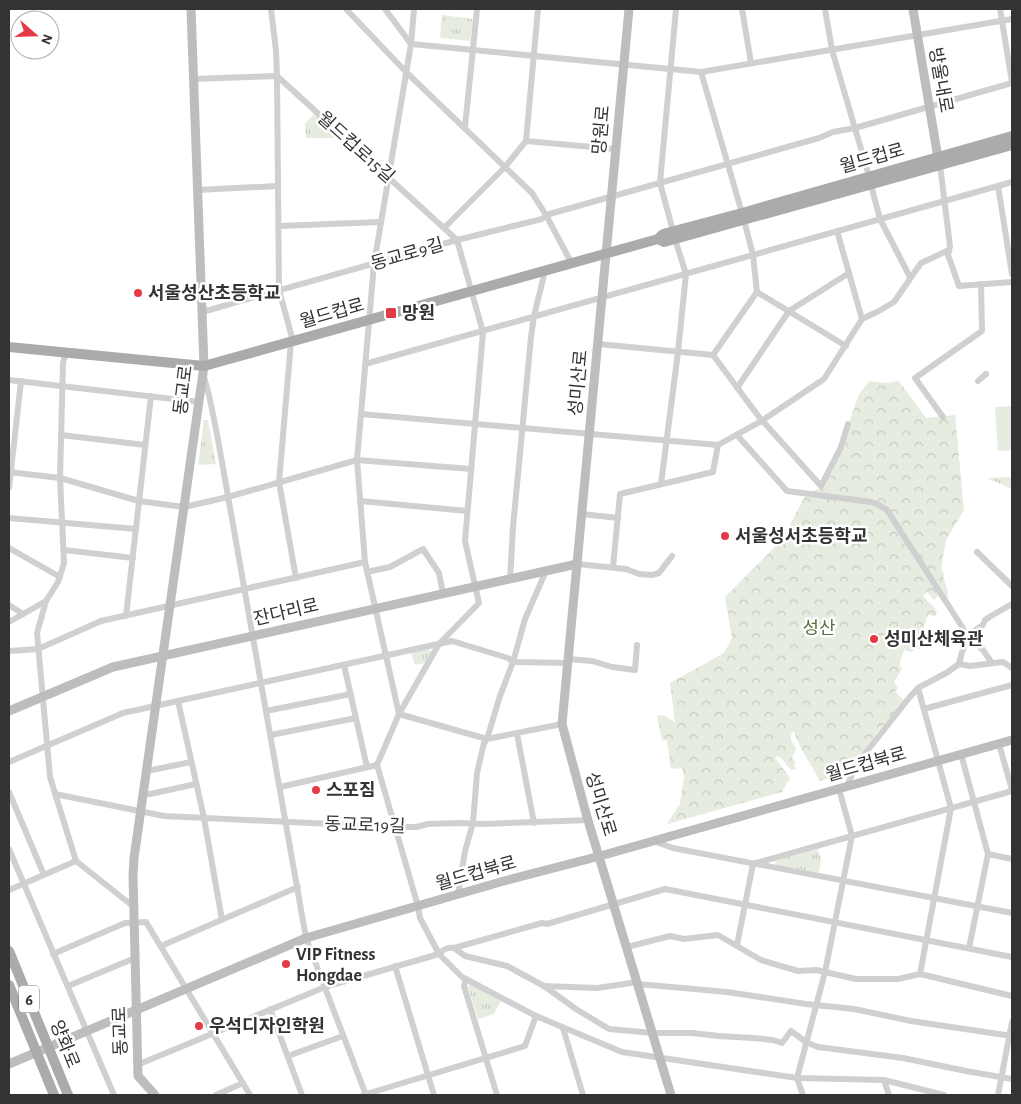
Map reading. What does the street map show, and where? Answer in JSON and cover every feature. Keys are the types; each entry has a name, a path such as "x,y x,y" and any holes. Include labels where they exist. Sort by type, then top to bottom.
{"main road":[{"name":"월드컵로","path":"9,347 66,352 203,370 369,320 658,240 662,234 674,235 743,217 964,154 1012,136"},
{"name":"월드컵로","path":"964,154 1012,145"},
{"name":"양화로","path":"9,951 68,1095"},
{"name":"양화로","path":"9,985 54,1095"}],"street":[{"name":"동교로","path":"155,1095 139,1079 137,1065 133,876 146,771 203,370 191,9"},
{"path":"271,9 277,76 279,290 292,342 279,482 296,578"},
{"path":"346,9 406,72 532,193 572,264"},
{"path":"385,9 411,44 701,72 1012,19"},
{"path":"399,714 365,562 357,460 374,264 411,44 414,9"},
{"path":"465,128 476,9"},
{"path":"444,228 505,167 526,141 538,9"},
{"name":"망원로","path":"606,254 628,9"},
{"path":"661,484 686,274 660,183 676,9"},
{"path":"742,9 751,63"},
{"path":"825,9 832,50 870,180"},
{"name":"방울내로","path":"913,9 939,161"},
{"path":"1000,9 1012,83"},
{"path":"701,72 753,255 757,292 713,355"},
{"path":"193,79 277,76"},
{"name":"월드컵로15길","path":"277,76 457,240"},
{"name":"동교로9길","path":"202,312 457,240 542,219 546,215 819,138 833,132 855,128 1012,83"},
{"path":"526,141 615,149"},
{"path":"939,161 950,246 948,250 958,286 1012,282"},
{"name":"월드컵로","path":"870,180 880,219 910,277"},
{"path":"365,364 1012,182"},
{"path":"197,190 278,186"},
{"path":"998,186 1012,274"},
{"path":"279,226 381,222"},
{"path":"837,231 862,320"},
{"path":"457,240 483,332 465,541 479,603 439,644 399,714 378,765 420,918 439,954 466,979 536,1016 622,1052 797,1078 884,1080 944,1095"},
{"path":"361,414 718,446 763,420 824,379 862,320 894,302 921,263 948,250"},
{"name":"성미산로","path":"606,254 562,724 588,820 671,1095"},
{"path":"510,580 522,428 534,316 545,271"},
{"path":"737,388 789,311 849,273"},
{"path":"943,417 915,378 982,331 981,284"},
{"path":"757,292 846,346"},
{"path":"598,344 713,355 763,420 820,486 840,446 848,424"},
{"path":"66,352 63,363 60,478 64,563 60,577 46,602 36,633 50,777 76,861 134,907"},
{"path":"203,370 254,636 306,938 365,1095 525,1046 536,1016"},
{"path":"978,381 986,374"},
{"path":"9,380 199,402"},
{"path":"9,488 21,382"},
{"path":"126,616 151,396"},
{"path":"198,412 204,407 209,406 211,408"},
{"path":"62,435 145,445"},
{"path":"736,435 787,491 878,504 887,510 968,636 984,650 992,663"},
{"path":"613,567 620,494 713,472 718,446"},
{"path":"10,472 60,478 139,502 184,507 228,497 357,460 471,469"},
{"path":"360,501 467,510"},
{"path":"582,514 618,518"},
{"path":"9,518 136,529"},
{"path":"9,548 60,577"},
{"path":"367,572 390,567 423,549 438,573 443,594"},
{"path":"64,550 133,558"},
{"path":"977,552 1012,586"},
{"path":"577,564 626,568 639,574 652,575 659,572 672,556"},
{"path":"9,651 38,649 101,621 365,562"},
{"name":"잔다리로","path":"9,711 113,667 577,564"},
{"path":"458,895 465,851 473,824 477,773 484,743 487,740 526,619 546,571"},
{"path":"9,622 46,602"},
{"path":"9,604 23,614"},
{"path":"802,1095 797,1078 825,972 852,836 843,788 856,765 918,688 959,664 968,636 983,625 991,616 1012,604"},
{"path":"9,762 123,713 452,641 508,658 513,662 592,661 612,667 634,670 637,645"},
{"path":"959,664 970,666 1003,662 1012,668"},
{"path":"344,665 368,767"},
{"path":"924,709 1012,685"},
{"path":"918,688 951,808 920,974"},
{"path":"266,711 351,694"},
{"path":"178,701 204,818 222,920"},
{"path":"399,714 487,740 562,724"},
{"path":"271,735 356,718"},
{"path":"517,734 534,823"},
{"name":"월드컵북로","path":"9,1064 306,938 1012,740"},
{"path":"753,864 1012,790 1000,744"},
{"path":"961,754 988,854 969,948"},
{"path":"146,771 191,762"},
{"path":"280,787 378,765"},
{"path":"143,794 196,784"},
{"path":"9,792 44,875"},
{"path":"56,794 141,812"},
{"name":"동교로19길","path":"141,812 164,816 395,827 416,827 436,824 534,823 588,820"},
{"path":"652,841 673,848 1012,913"},
{"path":"9,849 114,1095"},
{"path":"988,854 1012,859"},
{"path":"9,890 76,861"},
{"path":"737,945 753,864"},
{"path":"161,946 298,887"},
{"path":"137,1065 325,987 439,954 442,950 542,923 547,924 665,890 1012,957"},
{"path":"54,954 125,923 146,922 250,1095"},
{"path":"627,947 670,936 684,939 717,935 764,961 798,971 825,972 856,979 898,979 920,974 1012,996"},
{"path":"454,948 465,956 507,966 544,986 608,1028 653,1033 692,1033 753,1038 782,1043 791,1031 806,1042 818,1047 903,1058 1012,1079"},
{"path":"68,986 135,958"},
{"path":"395,966 434,1095"},
{"path":"466,979 464,986 498,1095"},
{"path":"544,986 597,988 638,983 727,992 854,1009 903,1020 1011,1036"},
{"path":"270,1009 302,1095"},
{"path":"998,1095 1011,1036 1012,1022"},
{"path":"563,1028 583,1095"},
{"path":"288,1056 343,1036"},
{"path":"884,1080 889,1095"},
{"path":"216,1095 243,1083"}],"green space":[{"path":"442,15 473,19 470,41 440,38"},
{"path":"315,113 338,134 336,138 306,138 305,124"},
{"name":"성산","path":"898,380 926,418 955,415 964,510 946,540 941,569 948,593 946,607 938,596 934,600 927,592 923,596 937,612 935,616 928,615 918,638 920,649 914,649 912,652 904,650 899,665 902,669 894,682 898,688 895,691 904,701 845,773 820,781 794,731 790,738 796,749 792,758 796,763 794,766 796,769 791,770 778,756 775,758 790,778 782,792 667,824 680,804 684,777 682,768 671,769 667,740 662,740 657,716 663,715 675,722 670,683 724,653 732,638 725,597 782,540 805,496 820,488 849,423 859,394 869,381 888,383"},
{"path":"1012,406 1012,450 998,451 995,407"},
{"path":"204,420 208,420 216,464 198,465"},
{"path":"1012,477 1012,489 987,478 988,478"},
{"path":"429,649 432,652 426,663 415,665 411,653"},
{"path":"818,849 821,860 819,873 776,865 775,861"},
{"path":"471,984 501,1001 494,1014 478,1019 468,987"}],"place":[{"name":"서울성산초등학교","path":"138,293"},
{"name":"망원","path":"391,313"},
{"name":"서울성서초등학교","path":"725,536"},
{"name":"성미산체육관","path":"874,639"},
{"name":"스포짐","path":"316,790"},
{"name":"VIP Fitness Hongdae","path":"286,964"},
{"name":"우석디자인학원","path":"199,1026"}]}
